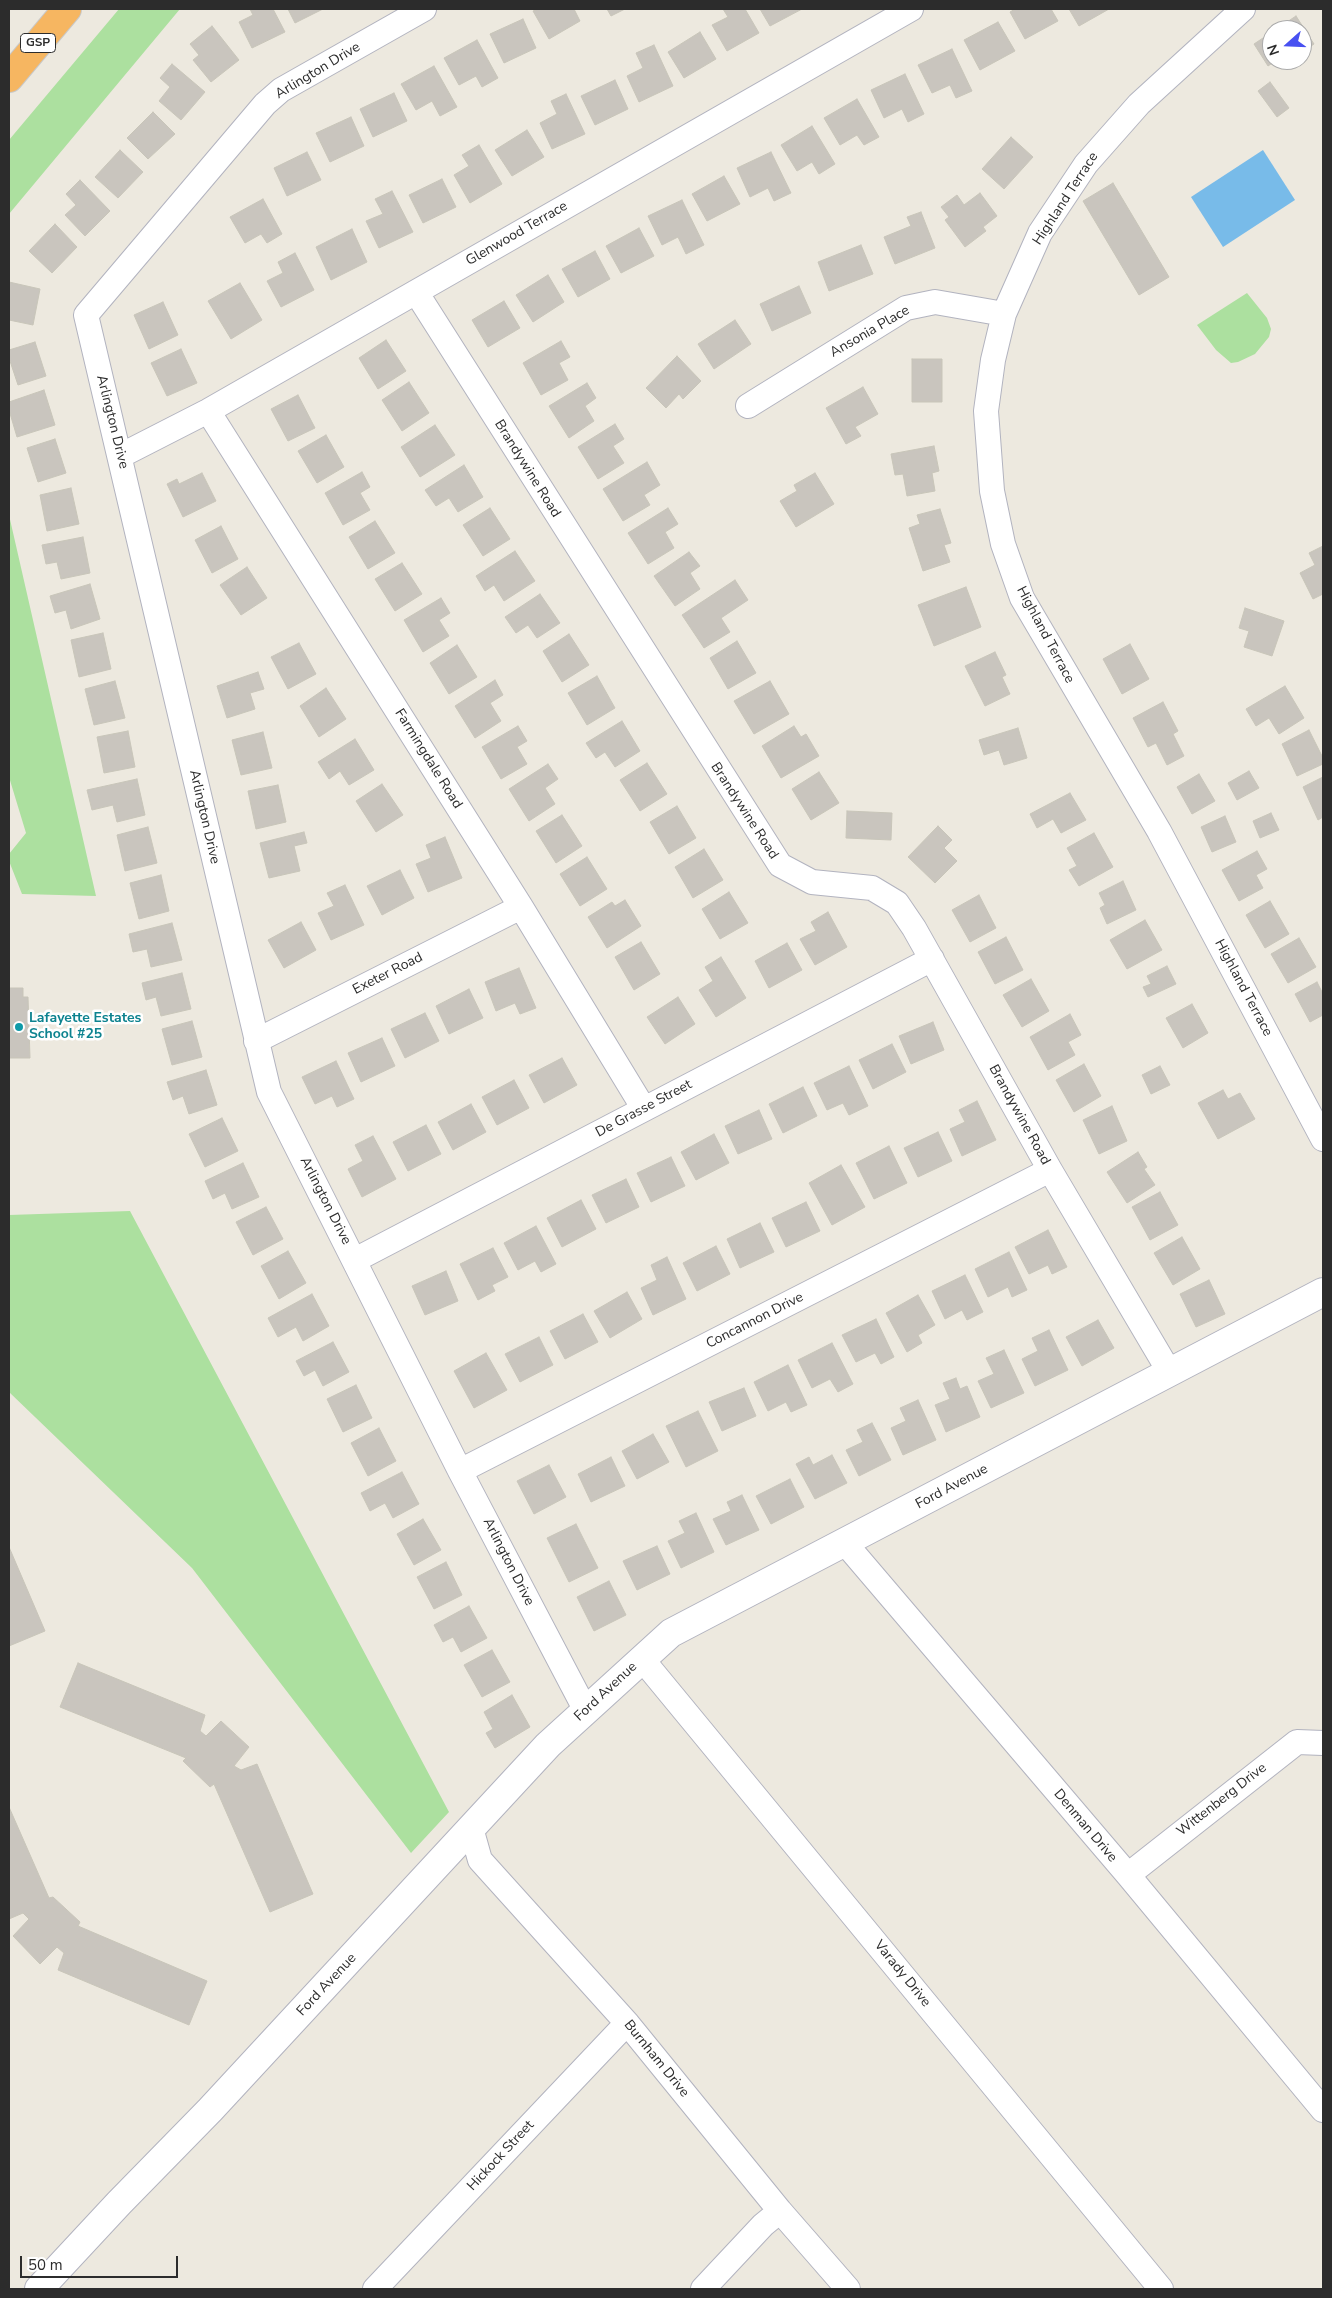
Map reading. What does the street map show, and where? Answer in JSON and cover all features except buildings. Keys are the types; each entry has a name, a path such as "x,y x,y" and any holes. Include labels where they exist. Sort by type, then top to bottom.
{"highway":[{"name":"GSP","path":"9,78 67,9"}],"street":[{"name":"Arlington Drive","path":"424,9 281,90 265,104 86,315 269,1092 460,1471 586,1711"},
{"name":"Glenwood Terrace","path":"120,456 208,411 911,9"},
{"name":"Highland Terrace","path":"1243,9 1139,104 1086,164 1040,233 1004,314 993,360 986,411 992,491 1003,544 1022,598 1160,831 1323,1139"},
{"name":"Brandywine Road","path":"416,292 780,865 812,882 872,888 897,903 932,958 1050,1170 1170,1372"},
{"name":"Ansonia Place","path":"748,406 906,308 935,302 1004,314"},
{"name":"Farmingdale Road","path":"208,411 521,907 644,1109"},
{"name":"Exeter Road","path":"256,1041 521,907"},
{"name":"De Grasse Street","path":"355,1260 932,958"},
{"name":"Concannon Drive","path":"460,1471 1050,1170"},
{"name":"Ford Avenue","path":"39,2289 119,2203 210,2110 548,1746 671,1632 759,1585 845,1543 1323,1292"},
{"name":"Denman Drive","path":"845,1543 1128,1875 1323,2110"},
{"name":"Varady Drive","path":"642,1659 1161,2289"},
{"name":"Wittenberg Drive","path":"1128,1875 1297,1742 1323,1743"},
{"name":"Burnham Drive","path":"471,1828 480,1860 627,2023 780,2211 848,2289"},
{"name":"Hickock Street","path":"375,2289 627,2023"},
{"path":"703,2289 763,2225 780,2211"}],"green space":[{"path":"119,9 180,9 9,214 9,140"},
{"path":"1247,293 1267,318 1271,329 1269,337 1255,354 1238,362 1231,363 1216,350 1197,325"},
{"path":"9,515 96,896 22,894 9,861 9,854 26,833 9,777"},
{"path":"130,1211 449,1812 411,1853 192,1568 9,1392 9,1215"}],"water":[{"path":"1263,150 1295,200 1223,247 1191,197"}],"place":[{"name":"Lafayette Estates School #25","path":"19,1027"}]}
